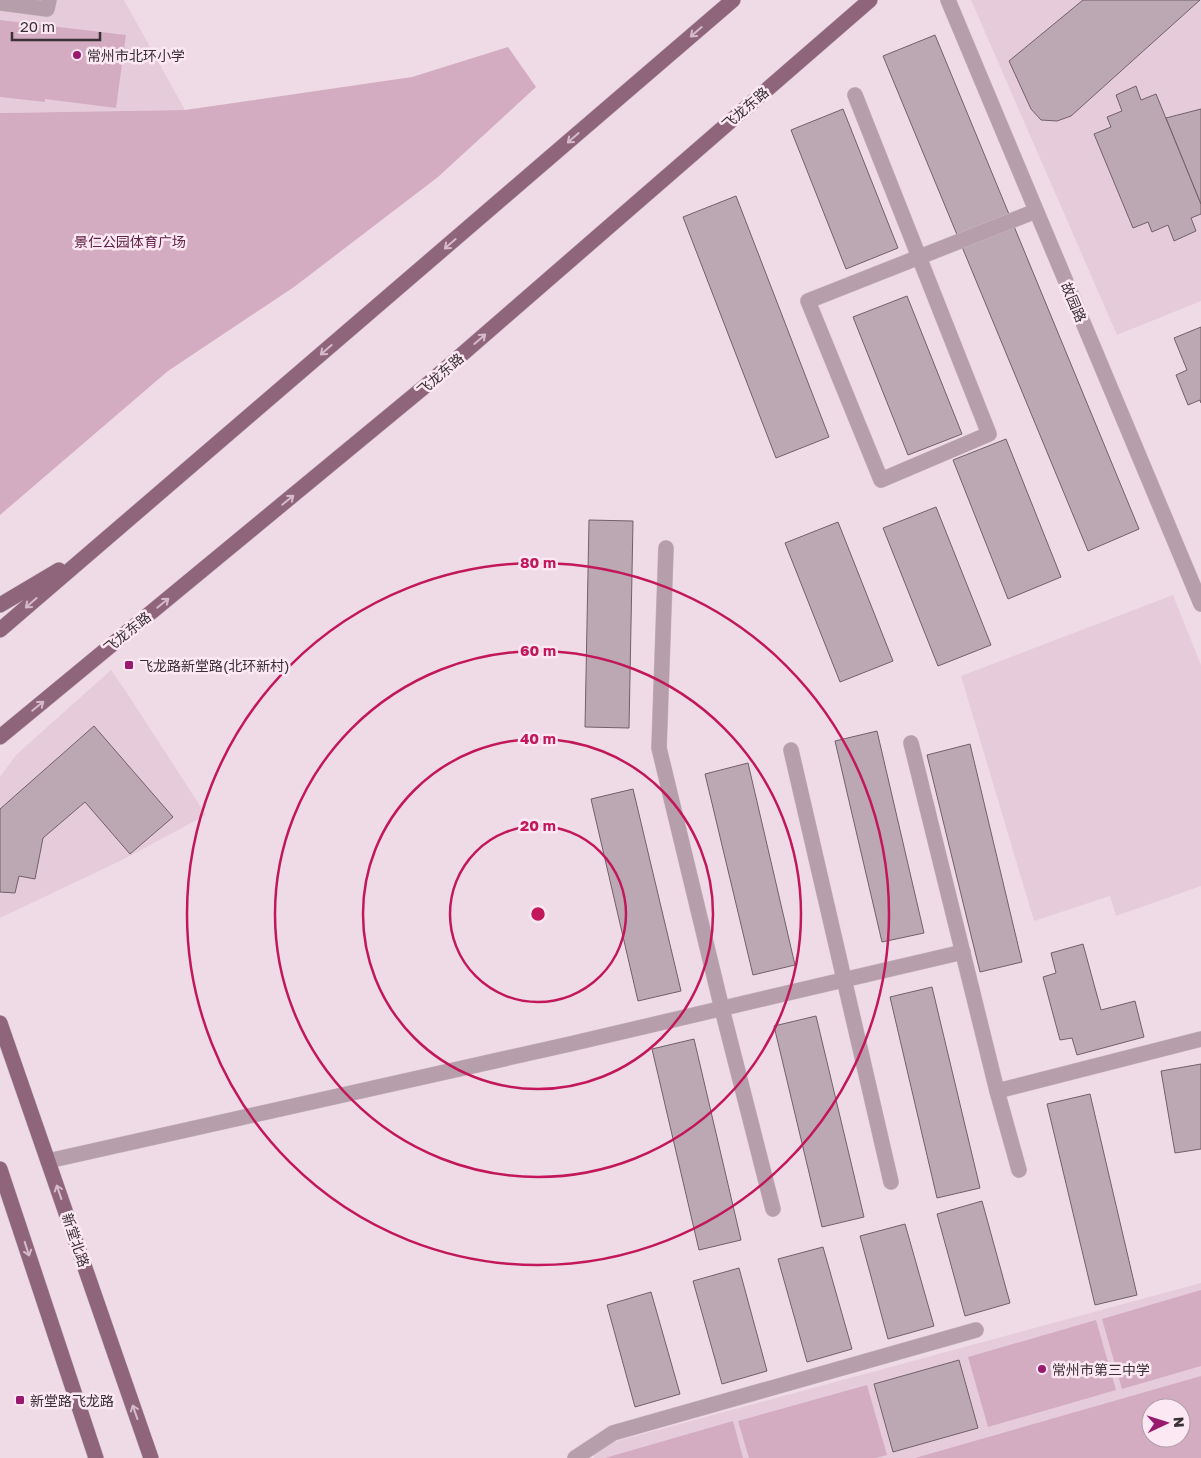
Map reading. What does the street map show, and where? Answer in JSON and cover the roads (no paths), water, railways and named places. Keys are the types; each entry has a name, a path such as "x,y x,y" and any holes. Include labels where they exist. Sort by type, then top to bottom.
{"main road":[{"path":"0,630 733,0"},
{"name":"飞龙东路","path":"0,737 430,383 870,0"},
{"path":"0,605 95,549"},
{"name":"新堂北路","path":"0,1023 151,1458"},
{"path":"0,1169 96,1458"}],"street":[{"path":"0,3 47,9 49,0"},
{"name":"故园路","path":"948,0 1201,604"},
{"path":"855,95 919,258 989,434 881,480 808,301 919,258 1036,211"},
{"path":"666,548 659,748 773,1209"},
{"path":"912,743 997,1091 1019,1170"},
{"path":"791,750 891,1182"},
{"path":"48,1161 722,1009 963,952"},
{"path":"997,1091 1201,1040"},
{"path":"575,1458 613,1433 976,1330"}],"place":[{"name":"常州市北环小学","path":"77,55"},
{"name":"飞龙路新堂路(北环新村)","path":"129,665"},
{"name":"常州市第三中学","path":"1042,1369"},
{"name":"新堂路飞龙路","path":"20,1400"}],"park label":[{"name":"景仁公园体育广场","path":"130,241"}]}
